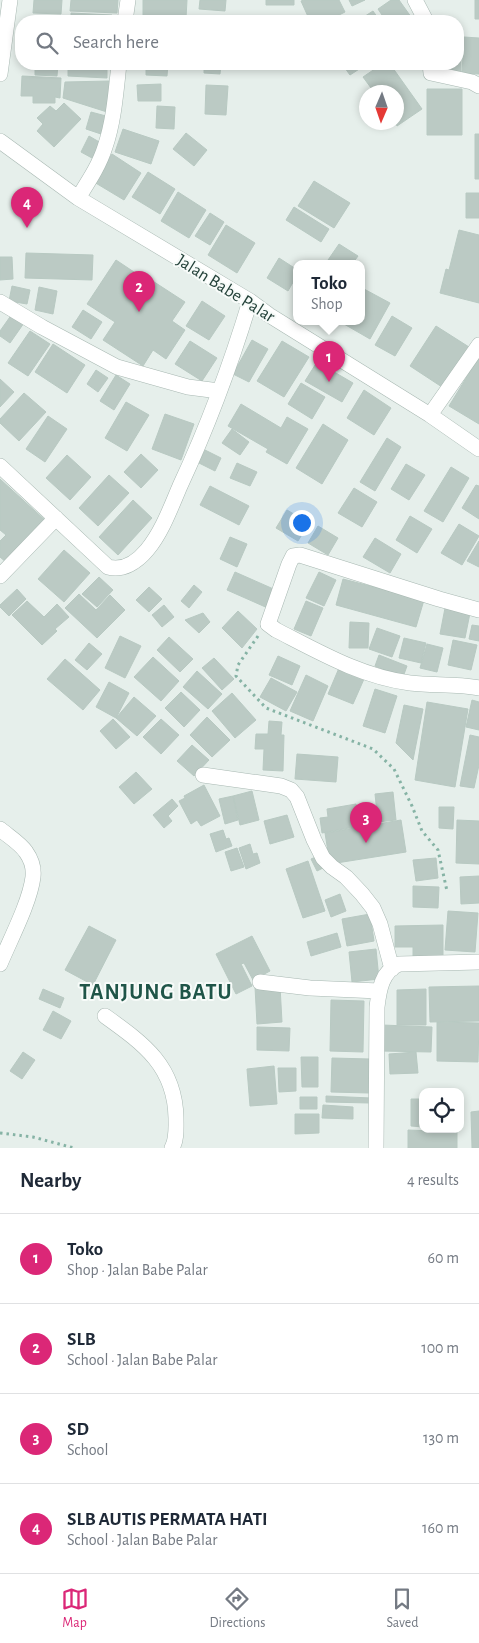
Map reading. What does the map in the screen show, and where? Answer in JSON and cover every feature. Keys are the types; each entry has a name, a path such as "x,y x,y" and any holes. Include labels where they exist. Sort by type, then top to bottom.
{"street":[{"path":"0,74 10,0"},
{"path":"126,15 128,0"},
{"path":"415,0 423,15"},
{"path":"78,198 96,168 105,147 114,109 119,70"},
{"path":"431,70 431,73 472,82 479,86"},
{"name":"Jalan Babe Palar","path":"0,141 78,198 250,301 269,315 430,415 479,449"},
{"path":"0,466 108,567 120,569 136,561 147,550 166,518 196,452 220,391 250,301"},
{"path":"0,302 117,367 188,387 220,391"},
{"path":"430,415 479,345"},
{"path":"0,576 56,518"},
{"path":"479,610 439,600 300,555 293,556 289,564 268,624 276,630 338,661 367,673 410,683 466,685 479,688"},
{"path":"203,775 281,786 292,790 298,796 314,840 323,858 346,877 373,908 380,924 392,969"},
{"path":"0,829 26,851 33,865 34,876 20,918 0,964"},
{"path":"376,1148 377,1007 379,991 384,977 399,964 479,962"},
{"path":"260,982 310,988 379,991"},
{"path":"105,1016 141,1043 164,1070 175,1096 176,1124 172,1148"}],"path":[{"path":"268,624 238,665 236,676 266,708 374,749 394,769 422,832 438,850 447,891"},
{"path":"0,1133 33,1137 74,1148"}],"building":[{"path":"34,0 62,0 61,14 33,13"},
{"path":"71,0 118,0 117,13 70,11"},
{"path":"143,0 187,0 186,15 143,15"},
{"path":"200,0 226,0 225,11 199,9"},
{"path":"266,0 294,0 294,5 266,5"},
{"path":"339,0 345,12 339,15 307,15 301,1"},
{"path":"349,0 365,0 352,6"},
{"path":"391,0 399,0 410,15 382,15 378,9"},
{"path":"475,0 479,0 479,19 475,19"},
{"path":"373,11 376,15 367,15"},
{"path":"71,13 112,15 71,15"},
{"path":"464,37 479,38 479,74 462,73 462,70 464,70"},
{"path":"35,70 58,70 57,76 35,75"},
{"path":"68,70 107,70 107,78 68,76"},
{"path":"146,70 168,70 167,76 146,75"},
{"path":"204,70 220,70 220,74 204,73"},
{"path":"346,70 358,70 350,75"},
{"path":"373,70 394,70 422,109 404,121 404,85 369,85 363,77"},
{"path":"449,70 461,70 461,72 449,72"},
{"path":"22,76 61,78 60,98 55,97 55,103 33,103 33,96 21,96"},
{"path":"109,81 107,112 63,98 65,82"},
{"path":"161,84 161,101 138,101 137,85"},
{"path":"206,85 228,86 226,115 205,114"},
{"path":"427,89 462,89 462,135 427,135"},
{"path":"64,103 81,119 54,147 37,131 43,124 37,118 50,106 56,111"},
{"path":"157,106 175,107 174,129 156,128"},
{"path":"91,112 106,116 101,134 86,129"},
{"path":"123,129 159,141 151,164 115,152"},
{"path":"186,133 207,150 194,166 173,149"},
{"path":"475,134 479,134 479,179 475,179"},
{"path":"89,136 101,143 92,158 81,152"},
{"path":"112,154 141,173 124,200 94,182"},
{"path":"148,172 175,189 160,214 132,197"},
{"path":"314,181 350,203 334,228 298,206"},
{"path":"178,192 206,210 189,238 161,221"},
{"path":"466,193 479,193 479,218 466,218"},
{"path":"294,207 329,229 321,242 286,220"},
{"path":"210,213 224,222 210,245 195,236"},
{"path":"226,225 255,243 237,273 208,255"},
{"path":"459,230 479,235 479,303 440,293 446,269 449,270"},
{"path":"339,244 358,256 355,260 328,260"},
{"path":"26,253 93,255 92,280 25,278"},
{"path":"0,257 12,257 13,279 0,280"},
{"path":"279,258 293,267 293,282 288,291 267,278"},
{"path":"116,260 185,302 172,321 185,330 166,359 153,350 143,366 103,340 115,322 87,304"},
{"path":"12,286 30,290 27,304 9,301"},
{"path":"39,287 57,291 53,314 35,310"},
{"path":"365,290 390,303 370,339 346,325 365,325"},
{"path":"202,301 225,316 209,340 186,326"},
{"path":"83,310 102,322 91,339 72,327"},
{"path":"12,314 24,323 10,343 0,336 0,331"},
{"path":"392,316 412,328 395,356 375,345"},
{"path":"436,326 469,347 442,387 410,366"},
{"path":"30,331 50,344 28,376 8,363"},
{"path":"252,340 268,349 249,382 233,374"},
{"path":"190,341 217,358 202,381 175,364"},
{"path":"282,341 309,357 284,397 257,381"},
{"path":"53,344 85,365 67,393 35,372"},
{"path":"479,357 479,424 449,406"},
{"path":"317,362 353,383 342,402 305,381"},
{"path":"96,370 108,378 98,392 87,384"},
{"path":"116,375 130,384 114,410 100,401"},
{"path":"0,379 14,392 0,407"},
{"path":"301,383 325,397 312,419 288,404"},
{"path":"364,390 391,408 374,435 347,418"},
{"path":"24,393 46,412 19,441 0,423 0,419"},
{"path":"126,402 149,415 127,451 105,438"},
{"path":"241,404 281,428 287,417 308,429 287,464 266,452 268,449 228,426"},
{"path":"165,414 194,424 181,460 152,449"},
{"path":"48,416 67,429 45,462 26,449"},
{"path":"323,424 348,440 322,484 296,468"},
{"path":"232,429 249,442 240,455 222,443"},
{"path":"387,438 401,447 375,491 360,482"},
{"path":"205,450 221,458 215,471 199,463"},
{"path":"141,454 158,470 141,488 124,472"},
{"path":"67,455 91,477 70,500 46,478"},
{"path":"237,463 257,472 250,486 230,478"},
{"path":"406,464 425,475 409,500 391,489"},
{"path":"451,467 469,478 443,522 424,511"},
{"path":"109,475 129,493 98,526 79,508"},
{"path":"0,479 46,521 7,563 0,557 0,541 6,535 0,530"},
{"path":"476,485 479,486 479,519 462,508"},
{"path":"210,486 249,506 239,525 200,505"},
{"path":"354,488 377,502 362,527 338,513"},
{"path":"133,500 152,518 118,555 99,537"},
{"path":"287,510 309,523 298,541 276,528"},
{"path":"410,516 432,529 417,553 396,540"},
{"path":"459,524 479,536 462,565 441,553"},
{"path":"318,526 338,538 328,555 308,543"},
{"path":"230,537 247,544 237,567 220,559"},
{"path":"375,538 401,554 390,573 363,557"},
{"path":"479,541 479,567 467,561"},
{"path":"64,550 90,573 64,602 38,579"},
{"path":"235,572 278,591 270,609 227,590"},
{"path":"319,572 336,580 324,606 306,598"},
{"path":"99,577 113,590 97,607 82,594"},
{"path":"343,579 424,600 416,627 336,605"},
{"path":"194,585 202,592 189,608 181,601"},
{"path":"149,587 162,599 149,612 136,600"},
{"path":"17,589 26,599 9,616 0,605"},
{"path":"79,594 96,610 110,595 125,610 97,638 65,608"},
{"path":"27,601 44,617 57,604 69,617 55,629 57,631 42,645 12,615"},
{"path":"306,601 323,608 311,636 294,629"},
{"path":"164,605 174,617 162,627 152,615"},
{"path":"445,608 470,613 465,638 440,634"},
{"path":"238,611 257,629 242,648 222,628"},
{"path":"203,613 210,622 199,633 185,620"},
{"path":"350,622 369,623 368,648 349,648"},
{"path":"472,625 479,626 479,641 469,639"},
{"path":"377,628 400,636 392,657 369,649"},
{"path":"120,636 141,646 125,678 105,668"},
{"path":"169,637 193,659 180,672 157,650"},
{"path":"404,638 426,643 421,663 399,658"},
{"path":"453,640 477,645 471,670 448,665"},
{"path":"89,643 102,654 87,670 75,660"},
{"path":"427,644 443,648 437,672 420,668"},
{"path":"379,655 407,666 403,677 375,666"},
{"path":"278,656 300,666 292,685 269,675"},
{"path":"153,657 179,681 161,701 134,677"},
{"path":"214,658 234,679 222,690 202,668"},
{"path":"65,659 100,690 83,710 47,679"},
{"path":"339,668 364,679 353,704 328,694"},
{"path":"197,671 222,694 208,709 183,687"},
{"path":"306,675 328,686 313,721 290,711"},
{"path":"271,678 297,692 286,711 260,697"},
{"path":"109,682 129,693 116,718 96,707"},
{"path":"375,689 397,696 385,733 363,726"},
{"path":"181,692 200,710 184,727 165,708"},
{"path":"232,693 256,720 235,738 212,711"},
{"path":"134,697 156,716 137,736 116,718"},
{"path":"472,700 479,702 479,730 466,727"},
{"path":"427,702 468,709 455,787 415,780"},
{"path":"404,705 423,709 413,760 396,743"},
{"path":"207,717 230,740 212,757 190,735"},
{"path":"113,719 130,737 116,749 100,731"},
{"path":"161,719 179,735 161,754 143,737"},
{"path":"269,721 282,722 281,735 284,735 283,771 263,770 264,749 255,749 256,734 268,734"},
{"path":"470,735 479,737 479,765 474,788 460,786"},
{"path":"192,745 209,760 194,776 177,761"},
{"path":"297,754 338,757 336,782 295,779"},
{"path":"136,772 152,789 134,804 119,787"},
{"path":"204,785 220,816 201,826 197,820 191,824 179,801 185,798 184,796"},
{"path":"252,791 259,820 240,825 233,796"},
{"path":"393,792 396,820 378,822 375,794"},
{"path":"233,796 238,820 225,824 219,799"},
{"path":"172,799 178,806 168,816 172,821 164,828 153,815"},
{"path":"356,804 360,826 322,833 320,818 328,817 327,809"},
{"path":"439,807 454,807 453,829 439,828"},
{"path":"287,815 294,837 270,844 264,821"},
{"path":"401,820 406,852 330,864 325,833"},
{"path":"457,820 479,821 479,864 456,863"},
{"path":"223,830 226,839 229,838 232,846 216,852 210,834"},
{"path":"250,844 253,854 257,853 260,863 246,869 239,848"},
{"path":"237,848 244,867 231,871 225,852"},
{"path":"318,856 323,868 317,871 311,859"},
{"path":"436,858 438,878 416,881 413,860"},
{"path":"308,861 325,911 303,918 286,869"},
{"path":"479,876 479,903 461,904 460,877"},
{"path":"413,886 439,887 438,908 413,907"},
{"path":"340,894 346,911 331,917 325,900"},
{"path":"448,911 478,913 475,952 445,950"},
{"path":"370,914 374,941 347,946 342,919"},
{"path":"443,925 443,960 413,960 413,947 395,947 395,926"},
{"path":"89,926 116,940 93,985 65,970"},
{"path":"337,933 341,947 311,956 307,942"},
{"path":"252,936 270,971 253,980 244,963 241,964 252,986 236,994 216,954"},
{"path":"376,949 379,979 352,982 349,952"},
{"path":"280,986 282,1022 257,1024 255,987"},
{"path":"479,986 479,1021 430,1022 429,987"},
{"path":"43,989 64,998 60,1008 39,999"},
{"path":"426,989 426,1025 397,1025 397,990"},
{"path":"331,1000 364,1001 363,1052 330,1051"},
{"path":"53,1011 71,1021 61,1039 43,1030"},
{"path":"437,1022 479,1023 478,1062 437,1061"},
{"path":"382,1025 432,1027 431,1052 381,1051"},
{"path":"257,1027 290,1028 289,1051 257,1050"},
{"path":"23,1052 35,1060 22,1079 10,1071"},
{"path":"416,1052 418,1073 390,1074 389,1054"},
{"path":"301,1057 318,1057 318,1087 302,1087"},
{"path":"332,1058 370,1059 369,1093 331,1092"},
{"path":"274,1066 277,1104 250,1106 247,1069"},
{"path":"278,1068 296,1068 296,1091 279,1092"},
{"path":"326,1096 371,1098 370,1103 326,1102"},
{"path":"300,1097 317,1097 317,1109 300,1109"},
{"path":"411,1099 419,1099 419,1127 411,1126"},
{"path":"323,1105 353,1107 353,1119 322,1118"},
{"path":"479,1111 479,1148 472,1148 471,1112"},
{"path":"295,1114 319,1114 319,1133 295,1134"},
{"path":"408,1130 419,1130 419,1133 457,1133 457,1148 408,1148"}],"place":[{"name":"SLB AUTIS PERMATA HATI","path":"27,228"},
{"name":"SLB","path":"139,312"},
{"name":"Toko","path":"329,382"},
{"name":"SD","path":"366,843"}],"district":[{"name":"TANJUNG BATU","path":"156,991"}]}
